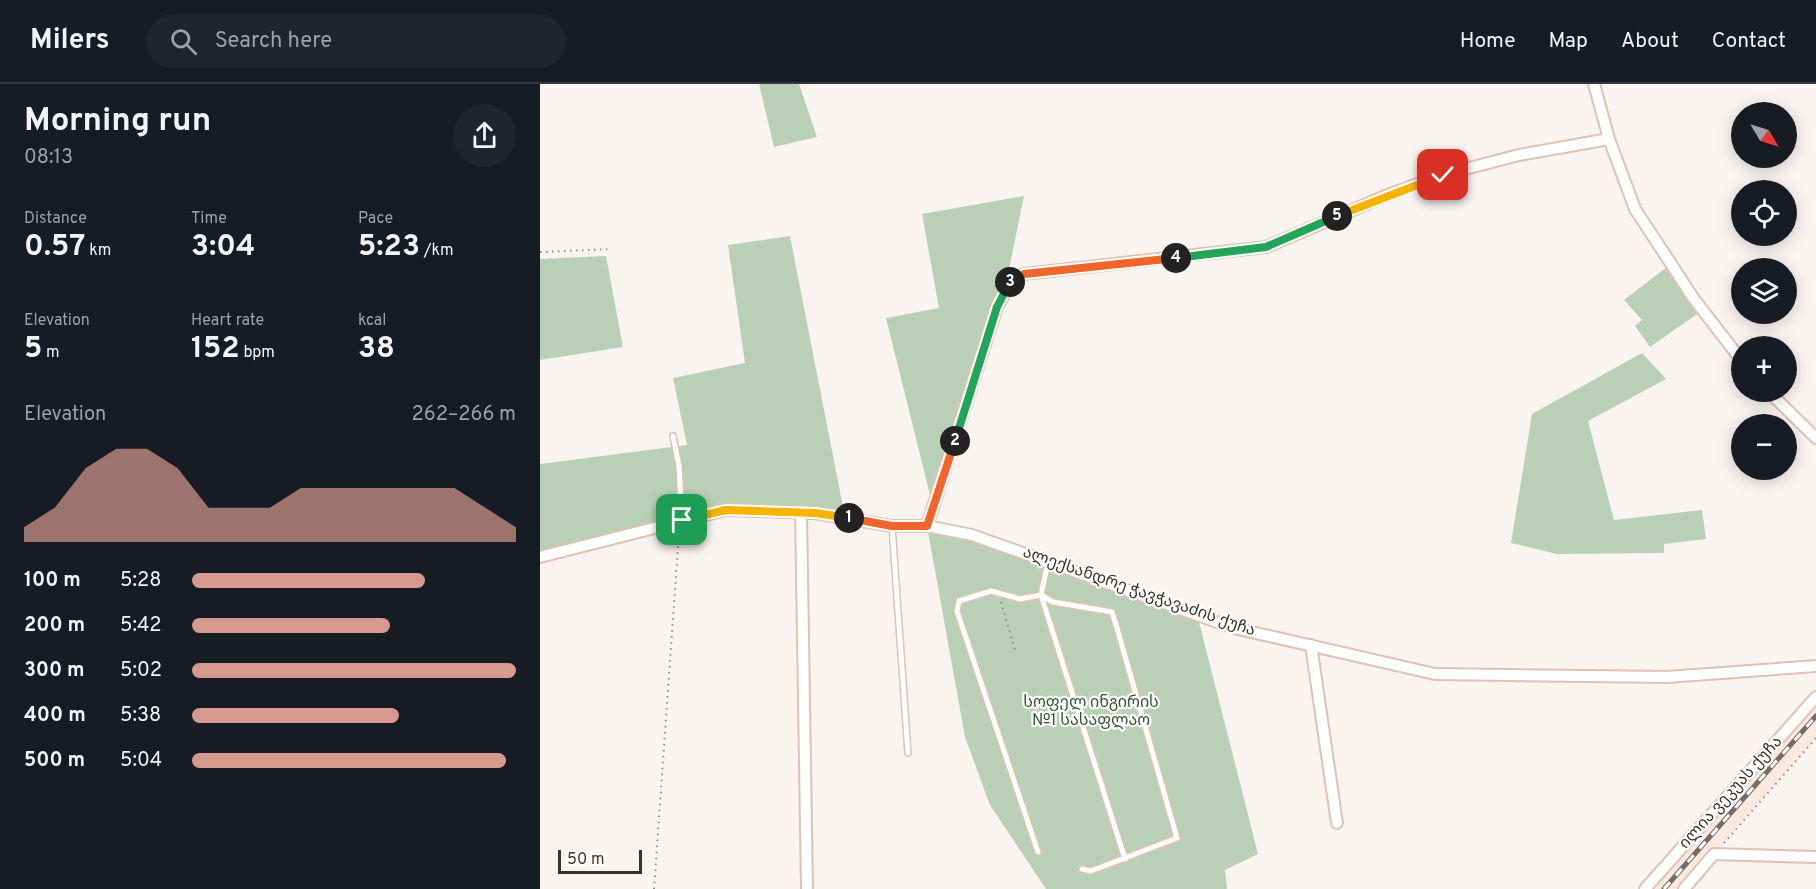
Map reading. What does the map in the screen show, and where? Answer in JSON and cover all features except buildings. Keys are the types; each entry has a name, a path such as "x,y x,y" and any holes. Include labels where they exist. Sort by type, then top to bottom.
{"street":[{"path":"1594,84 1609,140 1635,209 1694,299 1731,347"},
{"path":"927,526 997,307 1012,280 1024,274 1266,247 1390,194 1443,175 1519,155 1609,140"},
{"path":"1779,402 1816,438"},
{"name":"ალექსანდრე ჭავჭავაძის ქუჩა","path":"540,556 726,510 801,512 892,526 927,526 972,535 1234,628 1435,674 1667,677 1816,666"},
{"path":"801,512 807,889"},
{"path":"1311,645 1337,823"},
{"name":"ილია ვეკუას ქუჩა","path":"1645,889 1816,697"},
{"path":"1684,889 1714,855 1816,857"}],"lane":[{"path":"673,436 679,466 681,521"},
{"path":"892,526 908,753"},
{"path":"1048,562 1041,595 1125,859"},
{"path":"1038,852 957,611 959,601 992,591 1020,599 1041,595 1053,602 1112,612 1177,838 1091,871 1082,869"}],"path":[{"path":"540,252 611,249"},
{"path":"654,889 681,521"},
{"path":"999,593 1015,650"},
{"path":"1714,855 1816,738"}],"shaded area":[{"path":"1816,697 1816,738 1684,889 1645,889"}],"green space":[{"path":"759,84 799,84 817,137 774,147"},
{"path":"1024,196 1005,289 934,511 886,318 939,308 922,214"},
{"path":"790,236 845,517 726,510 540,557 540,464 687,445 673,378 745,363 728,245"},
{"path":"606,256 623,347 540,360 540,259"},
{"path":"1671,264 1703,310 1650,347 1635,326 1642,320 1624,300"},
{"path":"1642,353 1666,379 1588,421 1614,520 1702,510 1706,539 1664,544 1664,553 1557,554 1511,543 1532,414"},
{"name":"სოფელ ინგირის №1 სასაფლაო","path":"927,526 972,535 1197,614 1258,854 1225,870 1227,889 1046,889 990,805 965,737"}],"railway":[{"path":"1664,889 1816,716"}],"route":[{"path":"682,520 726,510 815,513 892,526 927,526 934,511 997,307 1012,280 1024,274 1266,247 1390,194 1443,175"}]}
